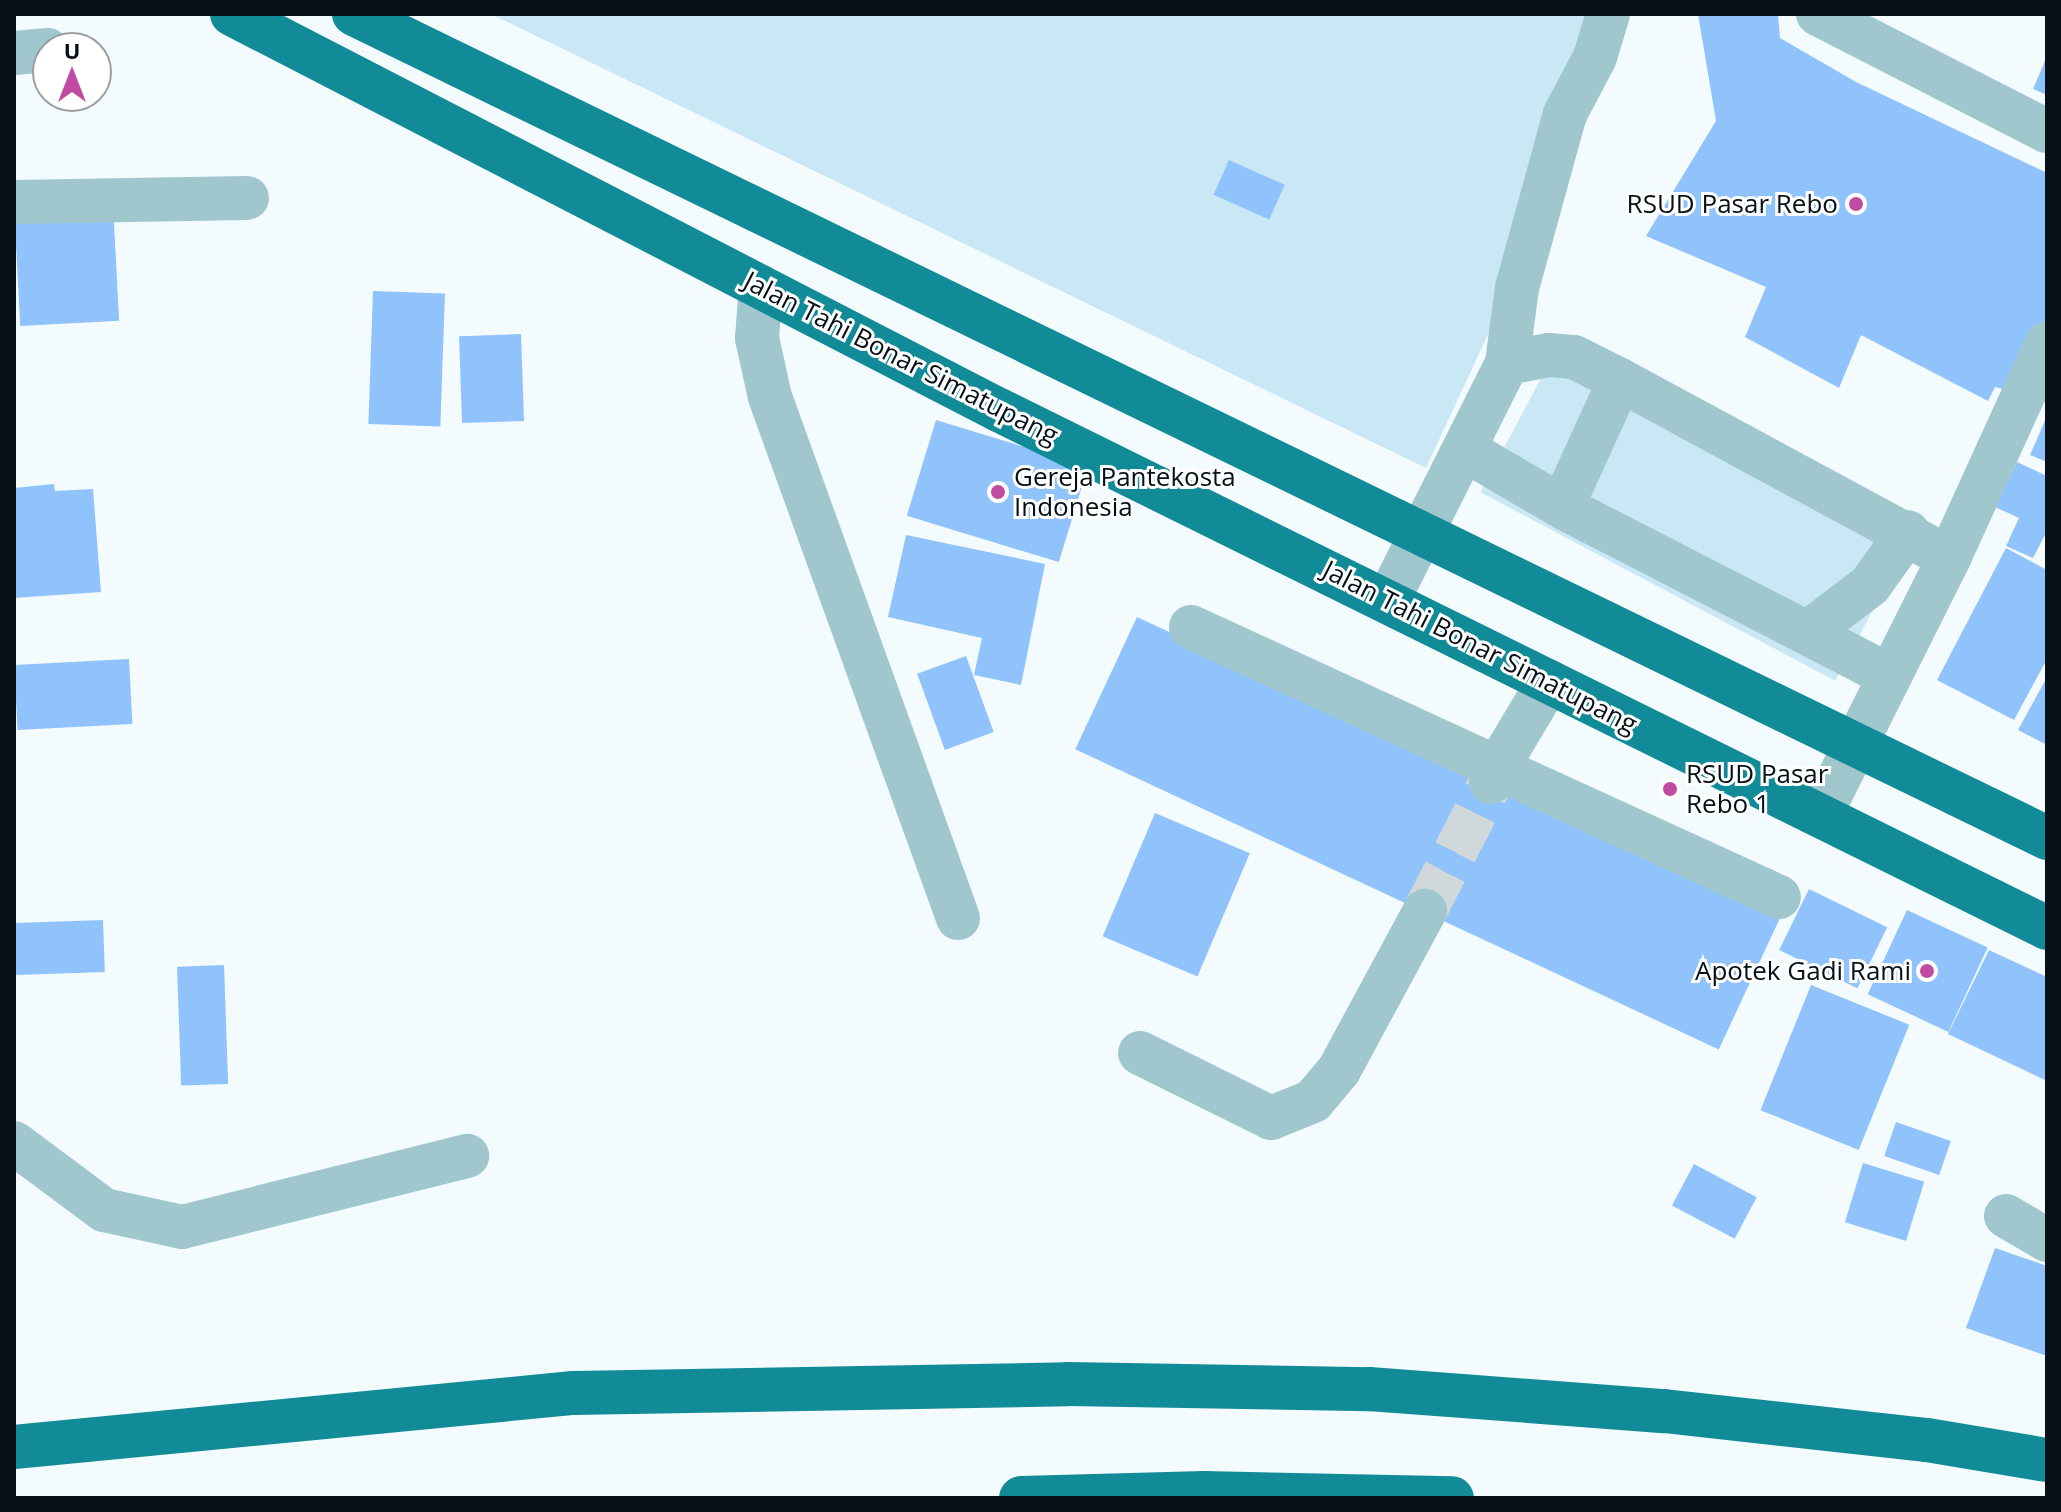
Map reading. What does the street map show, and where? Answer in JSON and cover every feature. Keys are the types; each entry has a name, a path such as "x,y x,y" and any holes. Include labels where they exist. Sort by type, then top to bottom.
{"highway":[{"name":"Jalan Tahi Bonar Simatupang","path":"232,14 761,287 2047,928"},
{"path":"367,17 1423,530 2047,838"},
{"path":"14,1447 573,1393 1068,1384 1369,1389 1664,1411 1927,1440 2047,1460"},
{"path":"1021,1498 1204,1493 1452,1498"}],"street":[{"path":"1388,600 1507,363 1517,288 1565,114 1595,57 1608,14"},
{"path":"1818,14 2047,131"},
{"path":"14,202 247,198"},
{"path":"761,287 757,338 770,397 958,918"},
{"path":"1820,816 1949,558 2047,343"},
{"path":"1507,363 1549,355 1574,357 1908,532 1949,558"},
{"path":"1566,509 1570,489 1620,380"},
{"path":"1465,450 1566,509 1890,676"},
{"path":"1807,633 1870,585 1908,532"},
{"path":"1191,627 1494,775 1779,897"},
{"path":"1494,775 1549,681"},
{"path":"1140,1053 1271,1118 1313,1101 1339,1070 1425,911"},
{"path":"14,1143 104,1210 182,1227 467,1156"},
{"path":"2006,1216 2047,1240"}],"shaded area":[{"path":"491,14 1590,14 1587,121 1426,468"},
{"path":"1548,365 1903,554 1835,681 1480,492"}],"building":[{"name":"RSUD Pasar Rebo","path":"1698,14 1778,14 1780,38 1856,82 2047,173 2047,320 2015,392 1995,387 1988,401 1861,335 1839,388 1745,337 1766,287 1646,236 1716,121"},
{"path":"2047,56 2047,95 2033,89"},
{"path":"1229,160 1285,185 1269,220 1214,195"},
{"path":"113,204 119,321 20,326 14,209"},
{"path":"373,291 445,294 440,426 368,424"},
{"path":"521,334 524,421 462,423 459,336"},
{"path":"2047,416 2047,462 2030,455"},
{"name":"Gereja Pantekosta Indonesia","path":"936,420 1088,466 1059,562 907,516"},
{"path":"2017,462 2047,476 2047,531 2033,558 2006,546 2019,518 1995,507"},
{"path":"54,484 55,491 93,489 101,592 14,598 14,488"},
{"path":"906,535 1045,564 1021,685 974,675 982,638 888,617"},
{"path":"2006,548 2047,570 2047,659 2014,720 1937,680"},
{"path":"1137,617 1780,917 1719,1049 1075,749"},
{"path":"966,656 994,732 945,750 917,674"},
{"path":"129,659 132,724 18,730 14,665"},
{"path":"2047,677 2047,745 2018,730"},
{"path":"1155,813 1250,853 1197,977 1103,936"},
{"path":"1809,889 1887,927 1857,988 1779,950"},
{"name":"Apotek Gadi Rami","path":"1907,910 1988,948 1948,1032 1868,994"},
{"path":"103,920 105,972 16,975 14,923"},
{"path":"1989,950 2047,977 2047,1081 1948,1034"},
{"path":"224,965 228,1084 181,1086 177,967"},
{"path":"1811,985 1909,1025 1859,1150 1760,1110"},
{"path":"1896,1122 1951,1141 1939,1175 1884,1156"},
{"path":"1863,1163 1924,1182 1906,1241 1845,1222"},
{"path":"1694,1164 1757,1197 1735,1239 1672,1205"},
{"path":"1995,1248 2047,1266 2047,1356 1966,1328"}],"tunnel":[{"path":"1425,911 1491,782"}],"place":[{"name":"RSUD Pasar Rebo","path":"1856,204"},
{"name":"Gereja Pantekosta Indonesia","path":"998,492"},
{"name":"RSUD Pasar Rebo 1","path":"1670,789"},
{"name":"Apotek Gadi Rami","path":"1927,971"}]}
